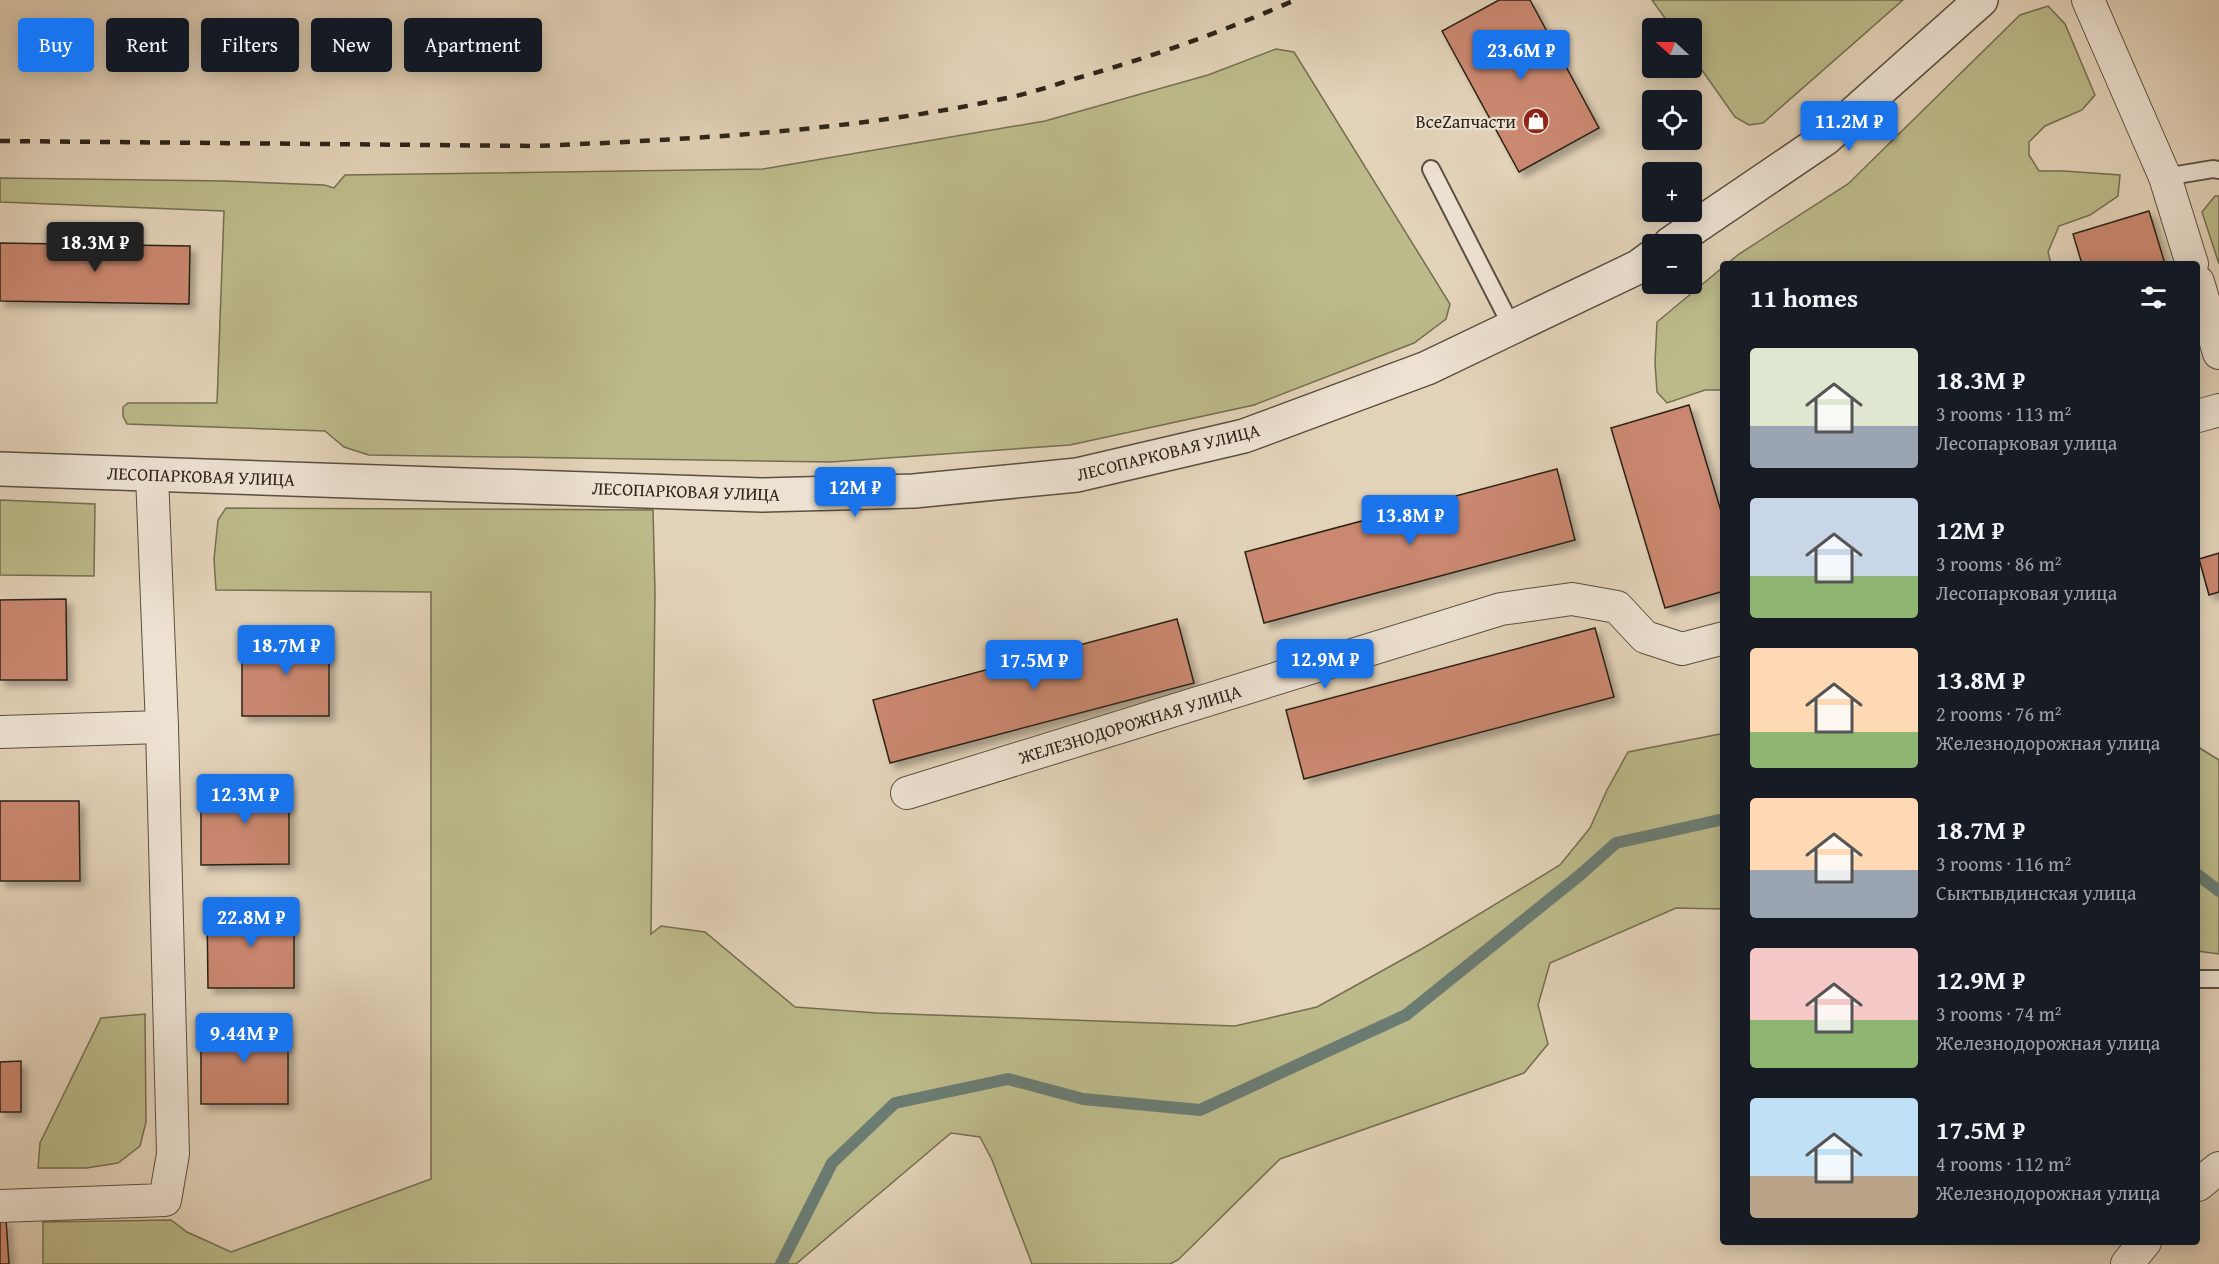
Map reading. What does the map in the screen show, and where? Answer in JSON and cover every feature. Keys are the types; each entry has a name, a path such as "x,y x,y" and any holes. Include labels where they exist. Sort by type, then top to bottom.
{"street":[{"path":"1685,234 1827,138 1981,0"},
{"path":"2088,0 2165,177 2191,261"},
{"name":"ЛЕСОПАРКОВАЯ УЛИЦА","path":"0,469 762,495 914,491 1077,475 1244,436 1427,368 1642,264"},
{"path":"2200,289 2219,353"},
{"path":"2200,415 2219,410"},
{"path":"0,1206 165,1200 173,1154 162,727 152,475"},
{"name":"ЖЕЛЕЗНОДОРОЖНАЯ УЛИЦА","path":"907,793 1501,609 1572,599 1617,607 1645,637 1682,649 1720,639"},
{"path":"0,732 162,727"},
{"path":"2200,1183 2219,1168"},
{"path":"2127,1264 2143,1245"}],"lane":[{"path":"1431,168 1512,327"},
{"path":"2165,177 2219,170"},
{"path":"2200,979 2219,979"}],"shaded area":[{"path":"1652,0 1903,0 1763,123 1749,125 1735,117 1702,70 1702,18 1665,18"},
{"path":"2048,6 2065,24 2095,95 2082,110 2045,126 2029,142 2029,155 2039,171 2120,175 2118,196 2090,215 2059,226 2048,252 2050,261 1731,261 1848,184 2020,15"},
{"path":"1276,49 1294,52 1450,304 1446,319 1414,343 1254,405 1070,445 831,462 369,455 344,447 325,431 127,424 123,416 123,407 128,403 217,403 224,211 0,202 0,178 225,181 324,185 334,188 345,175 763,169 1045,121 1208,75"},
{"path":"2215,196 2219,196 2219,264 2202,212"},
{"path":"1720,270 1720,390 1705,390 1667,403 1657,392 1655,363 1657,322 1691,294 1702,294 1702,284"},
{"path":"0,500 95,504 94,576 0,575"},
{"path":"226,508 653,510 655,593 651,934 661,926 705,932 795,1007 877,1013 1235,1026 1317,1007 1425,947 1560,865 1590,828 1628,752 1720,734 1720,909 1676,908 1550,963 1538,1005 1548,1044 1524,1073 1280,1159 1178,1260 1170,1264 1032,1264 992,1160 980,1137 951,1133 796,1264 43,1264 43,1222 171,1220 187,1232 231,1252 431,1179 431,592 216,590 214,559 218,520"},
{"path":"2200,748 2219,760 2219,954 2200,951"},
{"path":"145,1014 146,1122 140,1146 118,1163 86,1168 38,1168 40,1143 101,1018"}],"building":[{"path":"1499,0 1530,0 1599,128 1519,172 1442,31"},
{"path":"2149,211 2164,261 2081,261 2073,234"},
{"path":"0,243 190,246 189,304 0,301"},
{"path":"1689,405 1720,508 1720,592 1665,608 1611,428"},
{"path":"1557,469 1575,540 1264,623 1245,552"},
{"path":"2219,553 2219,592 2209,595 2200,559"},
{"path":"66,599 67,680 0,680 0,600"},
{"path":"1177,619 1194,683 890,763 873,700"},
{"path":"1595,628 1614,697 1304,779 1286,710"},
{"path":"329,636 329,716 242,716 242,637"},
{"path":"201,785 289,785 289,864 201,865"},
{"path":"0,801 79,801 80,881 0,881"},
{"path":"207,908 294,908 294,988 208,988"},
{"path":"201,1024 288,1024 288,1104 201,1104"},
{"path":"21,1061 21,1112 0,1112 0,1062"},
{"path":"6,1219 9,1264 0,1264 0,1220"}],"waterway":[{"path":"781,1264 832,1163 895,1103 1008,1079 1083,1099 1200,1110 1406,1015 1580,875 1616,843 1720,820"},
{"path":"2200,877 2219,891"}],"railway":[{"path":"0,141 537,146 777,132 897,118 1024,94 1162,52 1295,0"}],"place":[{"name":"ВсеZапчасти","path":"1536,121"}]}
